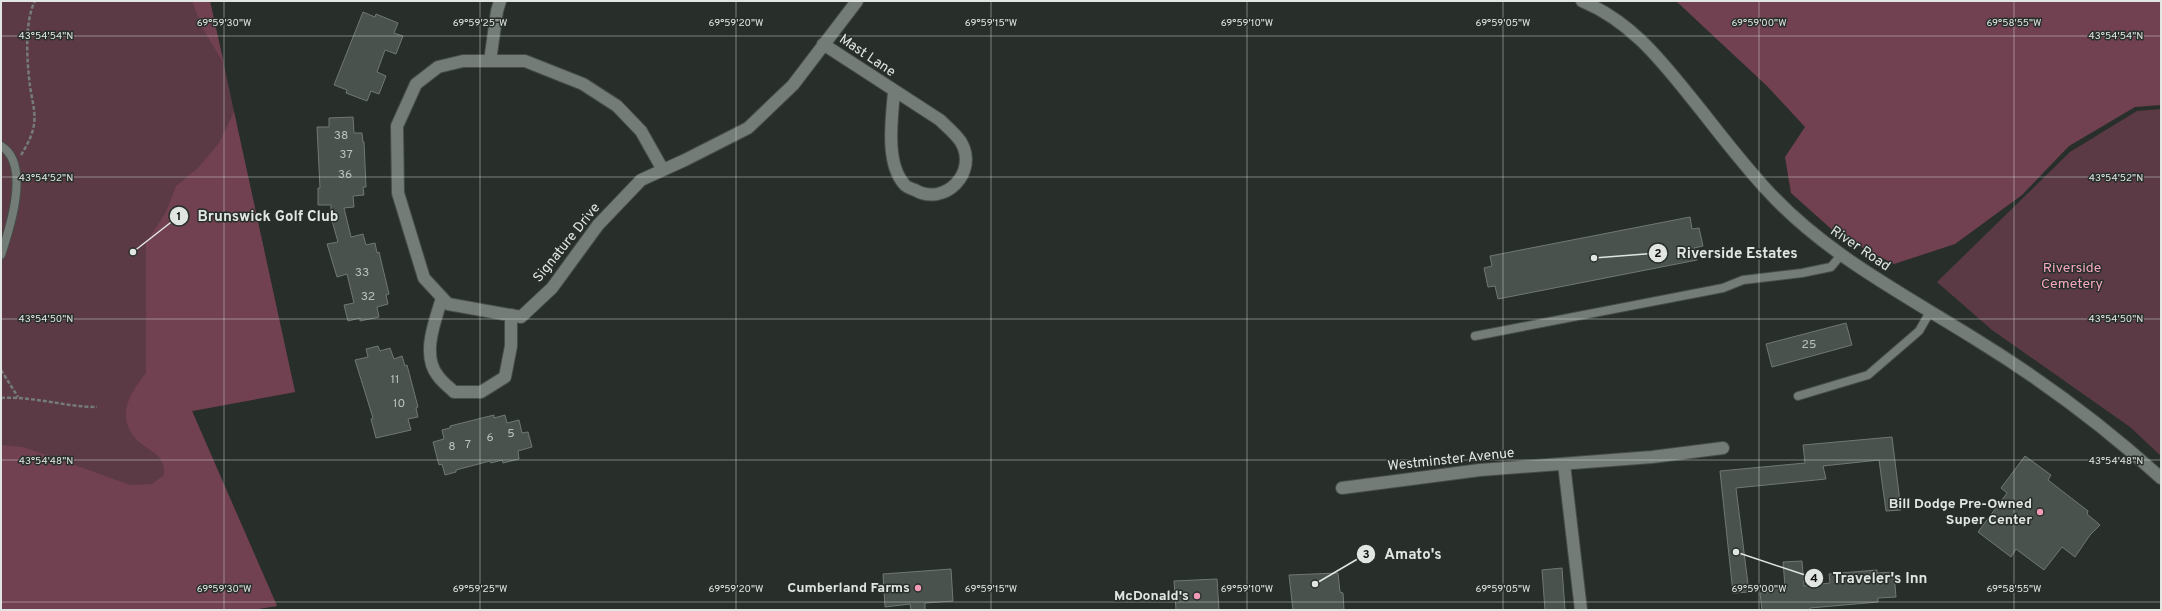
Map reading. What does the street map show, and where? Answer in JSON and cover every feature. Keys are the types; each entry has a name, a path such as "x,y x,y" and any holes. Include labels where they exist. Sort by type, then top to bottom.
{"street":[{"path":"490,61 496,11 500,1"},
{"name":"Signature Drive","path":"663,170 636,126 617,106 583,84 525,61 463,61 438,67 416,84 397,126 398,193 424,278 448,304 521,317 552,288 598,225 640,180 663,170 748,128 793,85 857,1"},
{"name":"River Road","path":"1582,1 1594,6 1624,24 1652,50 1767,190 1820,240 1930,312 1974,338 2087,416 2161,478"},
{"name":"Mast Lane","path":"823,44 894,92 940,120 954,132 962,143 965,156 965,172 955,186 940,194 924,195 904,185 896,167 891,142 894,92"},
{"path":"442,298 432,331 430,359 437,376 454,392 481,392 505,377 511,346 511,315"},
{"name":"Westminster Avenue","path":"1342,488 1472,471 1652,457 1724,448"},
{"path":"1564,464 1581,610"}],"lane":[{"path":"1,146 10,153 15,165 18,181 14,204 1,255"},
{"path":"1475,336 1723,288 1743,280 1802,273 1831,267 1841,255"},
{"path":"1798,396 1868,375 1919,331 1930,312"}],"path":[{"path":"15,165 26,148 33,129 35,114 27,63 29,30 32,7 35,1"},
{"path":"1,370 18,397"},
{"path":"1,398 18,397 67,405 98,407"}],"green space":[{"path":"1,1 210,1 295,392 192,411 277,606 251,610 1,610"},
{"name":"Riverside Cemetery","path":"2161,109 2161,456 2130,427 1992,330 1937,282 2070,152 2137,111"}],"shaded area":[{"path":"192,1 210,1 224,64 202,27"},
{"path":"1676,1 2161,1 2161,105 2135,107 2069,146 2022,195 1955,244 1894,264 1838,235 1791,193 1785,157 1805,127 1767,86"},
{"path":"234,112 295,392 192,411 277,606 251,610 1,610 1,445 23,447 130,485 152,484 164,475 164,468 160,458 138,441 131,432 127,423 126,414 130,397 146,373 146,243 166,212 176,186 198,168 219,143"}],"building":[{"path":"363,12 375,17 376,14 398,23 394,33 403,36 396,54 385,50 377,72 386,76 379,94 371,91 367,101 346,93 347,90 334,85"},
{"path":"353,117 354,133 362,133 364,142 366,187 363,187 364,195 353,196 354,207 344,208 351,237 363,234 366,245 375,243 377,253 379,252 389,294 386,295 388,304 377,307 379,317 360,321 360,318 348,321 344,305 354,303 347,274 337,277 327,244 338,242 331,217 331,205 318,205 318,188 320,188 317,127 329,127 329,118"},
{"path":"1690,217 1692,229 1699,228 1703,246 1694,248 1697,260 1498,299 1495,286 1488,287 1484,268 1492,266 1490,256"},
{"path":"1846,323 1852,345 1772,367 1766,344"},
{"path":"378,346 380,351 390,348 394,359 402,356 405,366 407,365 418,407 416,408 418,417 408,419 411,430 376,438 371,419 373,418 355,360 368,357 366,349"},
{"path":"494,415 494,418 505,415 507,423 519,420 522,433 528,432 532,447 518,451 519,459 503,463 502,460 491,463 490,461 456,470 456,472 445,475 442,464 439,465 433,442 444,439 442,430 450,428 450,426"},
{"path":"1892,437 1901,510 1886,511 1879,460 1823,466 1826,479 1736,488 1749,592 1733,593 1720,471 1805,463 1803,445"},
{"name":"Bill Dodge Pre-Owned Super Center","path":"2025,456 2051,475 2048,480 2088,511 2087,514 2100,525 2090,535 2075,557 2062,547 2044,570 2016,549 2011,557 1978,532 2007,493 2001,488"},
{"path":"1802,561 1804,586 1830,583 1829,574 1877,570 1877,573 1894,572 1896,597 1878,598 1878,602 1810,608 1810,610 1762,610 1760,593 1773,592 1773,587 1785,586 1783,562"},
{"path":"1562,568 1565,610 1545,610 1542,570"},
{"name":"Cumberland Farms","path":"951,569 953,601 925,603 925,610 911,610 910,604 885,607 883,574"},
{"path":"1338,573 1340,592 1343,593 1344,610 1293,610 1289,575"},
{"name":"McDonald's","path":"1217,579 1219,610 1176,610 1174,581"}],"place":[{"name":"Brunswick Golf Club","path":"133,252"},
{"name":"Riverside Estates","path":"1594,258"},
{"name":"Bill Dodge Pre-Owned Super Center","path":"2040,512"},
{"name":"Traveler's Inn","path":"1736,552"},
{"name":"Amato's","path":"1315,584"},
{"name":"Cumberland Farms","path":"918,588"},
{"name":"McDonald's","path":"1197,596"}]}
